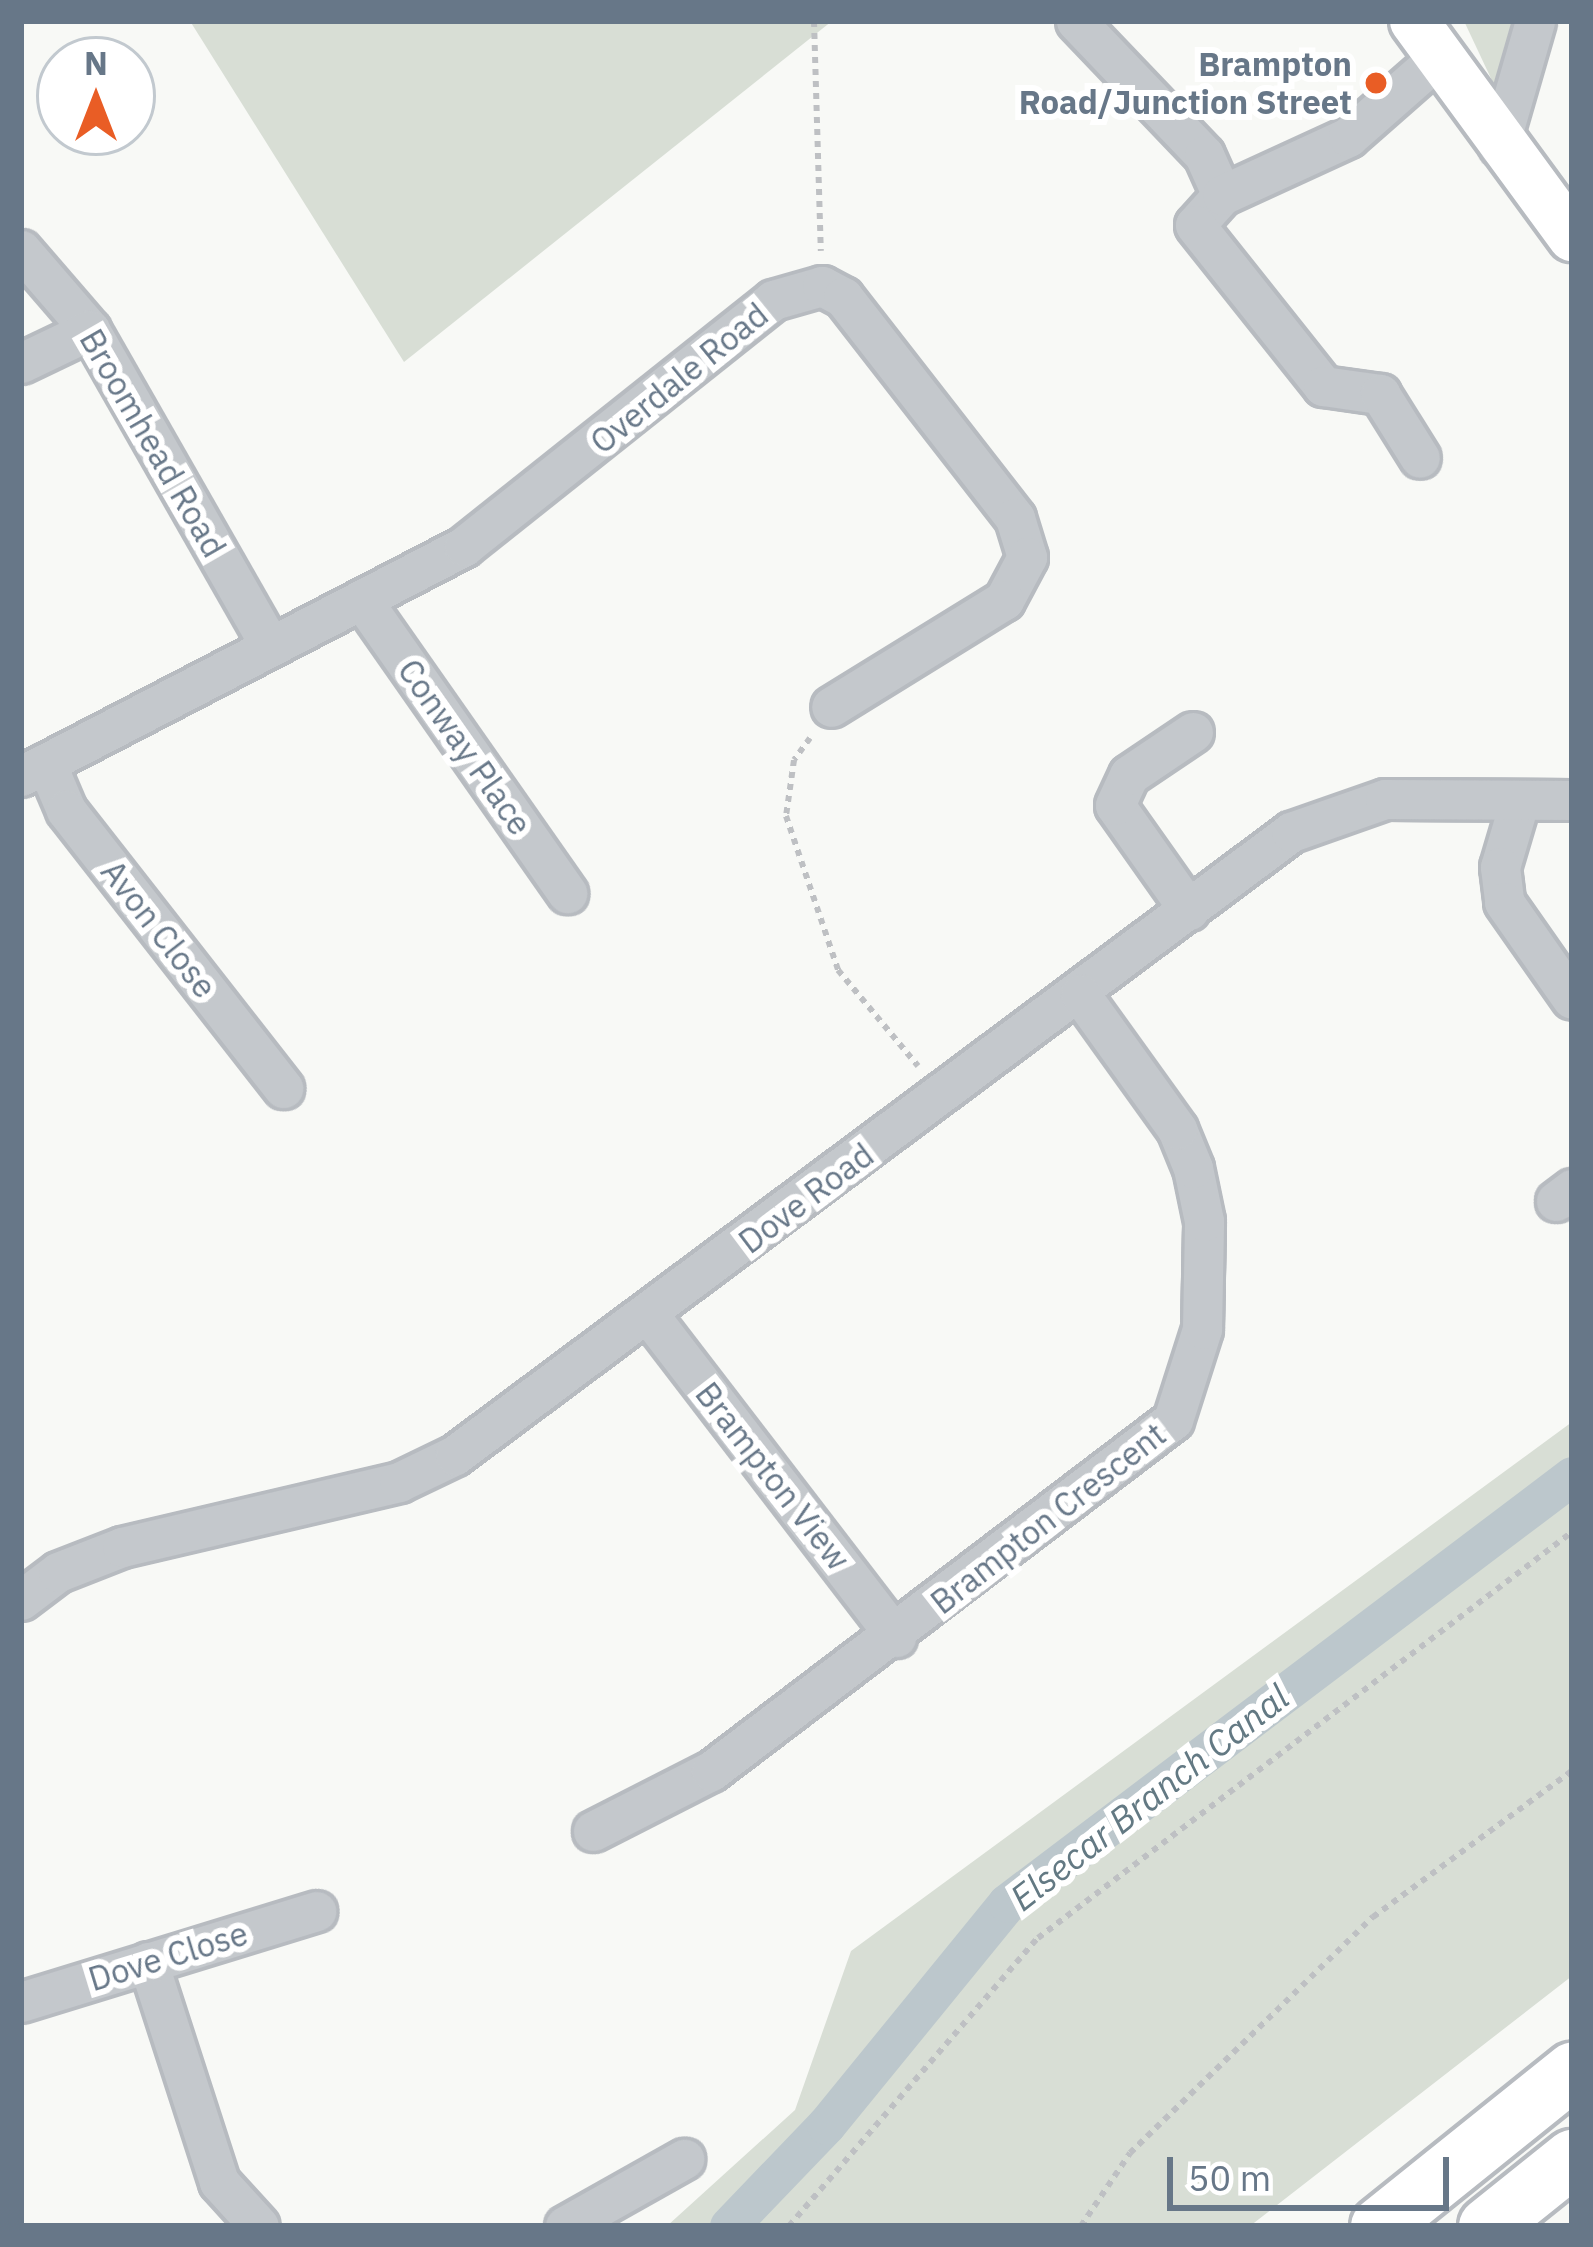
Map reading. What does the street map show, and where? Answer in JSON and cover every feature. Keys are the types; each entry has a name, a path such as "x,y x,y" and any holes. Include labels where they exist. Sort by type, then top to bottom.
{"highway":[{"path":"1379,2226 1572,2071"},
{"path":"1487,2226 1572,2158"}],"main road":[{"path":"1426,40 1499,146 1572,237"}],"street":[{"path":"1076,21 1204,155 1222,195"},
{"path":"1499,146 1535,21"},
{"path":"1420,458 1380,394 1324,386 1195,225 1222,195 1348,136 1426,40"},
{"name":"Broomhead Road","path":"21,250 90,330 270,646"},
{"name":"Overdale Road","path":"34,770 362,600 520,508 773,301 822,286"},
{"path":"822,286 843,297 1015,518 1027,557 1004,600 831,707"},
{"path":"21,363 90,330"},
{"name":"Conway Place","path":"362,600 567,893"},
{"path":"1189,910 1115,806 1129,775 1193,732"},
{"name":"Avon Close","path":"34,770 283,1088"},
{"name":"Dove Road","path":"21,1600 58,1572 122,1547 399,1482 455,1455 1189,910 1334,810 1436,795 1519,803 1572,800"},
{"path":"1519,803 1500,867 1504,902 1572,999"},
{"name":"Brampton Crescent","path":"593,1831 711,1771 896,1637 1147,1446 1173,1420 1190,1377 1206,1271 1193,1168 1177,1129 1080,994"},
{"name":"Brampton View","path":"649,1315 896,1637"},
{"name":"Dove Close","path":"21,2002 316,1911"},
{"path":"148,1962 219,2182 259,2226"},
{"path":"565,2226 684,2158"}],"path":[{"path":"814,21 822,286"},
{"path":"831,707 794,760 786,816 838,970 943,1096"},
{"path":"789,2226 1038,1938 1572,1532"},
{"path":"1081,2226 1130,2153 1373,1917 1572,1771"}],"shaded area":[{"path":"190,21 832,21 404,362"},
{"path":"1464,21 1554,21 1519,138"},
{"path":"1572,1422 1572,1976 1250,2226 667,2226 795,2110 851,1951"}],"waterway":[{"name":"Elsecar Branch Canal","path":"729,2226 826,2125 1007,1903 1572,1476"}],"place":[{"name":"Brampton Road/Junction Street","path":"1376,83"}]}
